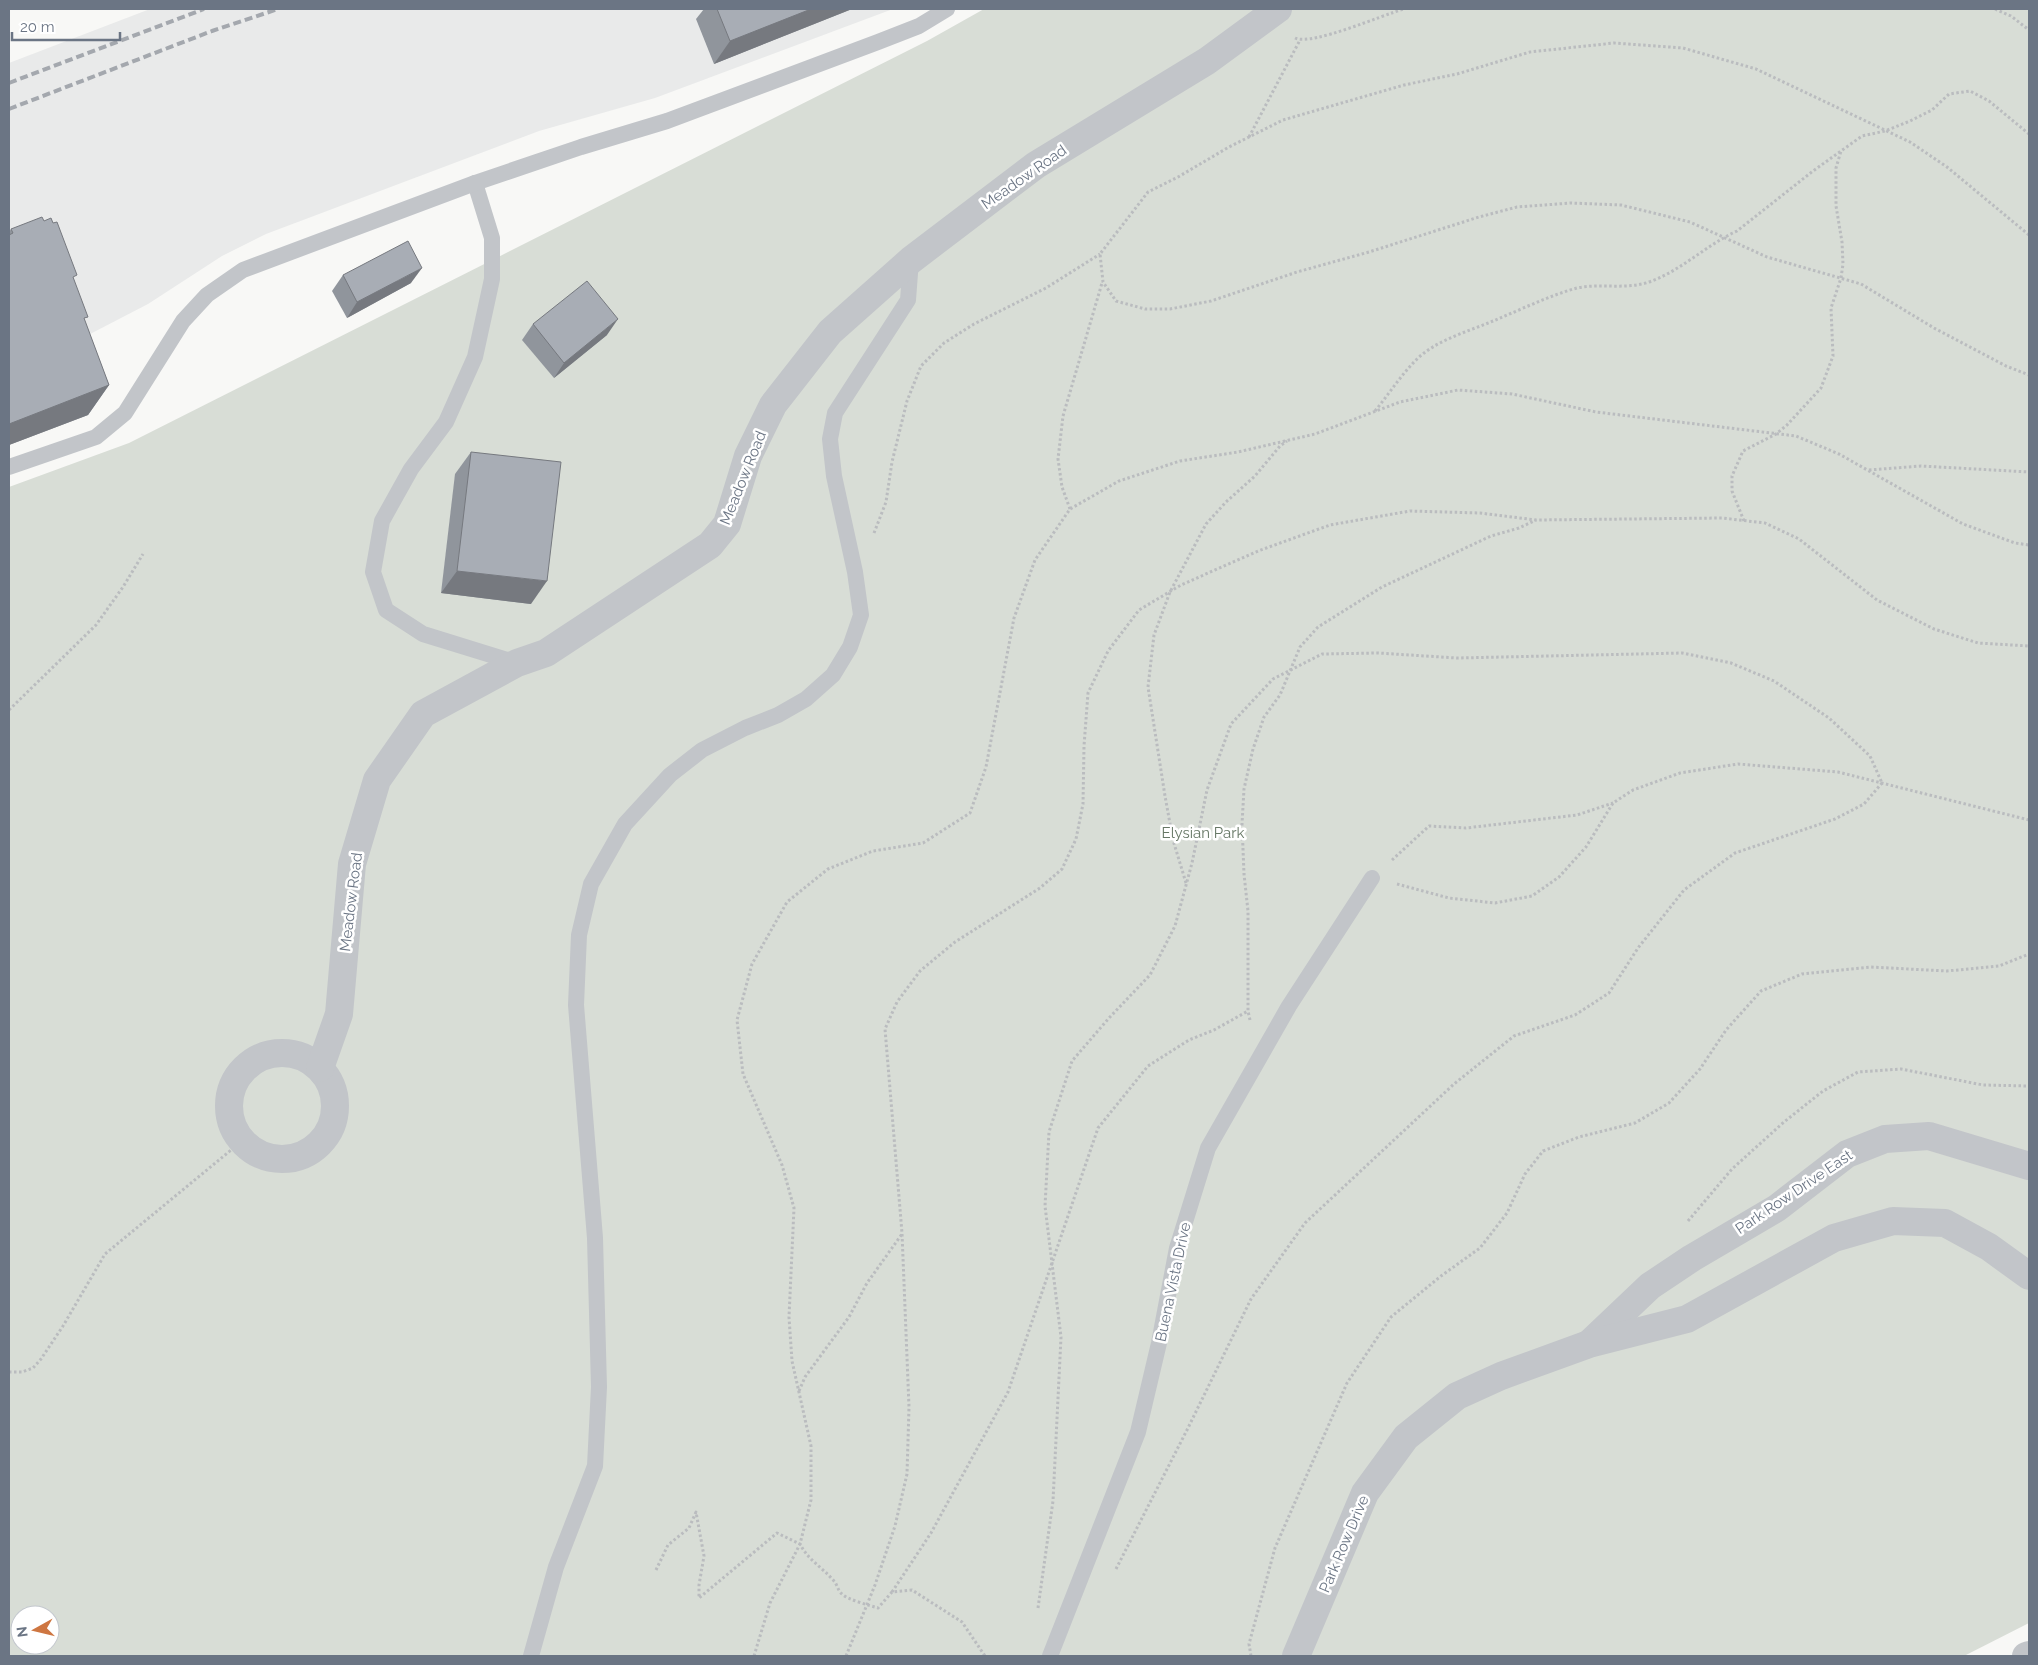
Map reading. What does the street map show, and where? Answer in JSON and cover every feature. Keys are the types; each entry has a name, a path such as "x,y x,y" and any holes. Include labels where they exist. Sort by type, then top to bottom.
{"street":[{"name":"Meadow Road","path":"320,1068 339,1014 352,864 377,780 423,714 517,663 546,653 710,544 727,524 748,456 773,405 830,332 911,260 1036,165 1208,61 1270,15"},
{"path":"288,1053 306,1058 320,1068 330,1082 336,1099 335,1116 329,1133 319,1146 304,1156 288,1160 270,1159 255,1153 242,1142 232,1126 228,1108 231,1089 240,1074 253,1061 270,1054 288,1053"},
{"name":"Park Row Drive East","path":"1589,1344 1650,1286 1692,1258 1777,1208 1847,1154 1885,1139 1929,1136 2029,1166"},
{"name":"Park Row Drive","path":"1296,1656 1365,1493 1406,1437 1457,1396 1501,1376 1589,1344 1687,1319 1834,1238 1893,1221 1946,1223 1988,1247 2029,1276"}],"lane":[{"path":"9,467 96,437 125,413 184,321 208,295 243,270 474,183 581,147 667,121 919,26 948,9"},
{"path":"474,183 492,238 492,279 475,357 446,422 411,469 382,521 373,572 386,610 423,634 517,663"},
{"path":"531,1656 556,1567 595,1466 599,1387 595,1238 576,1005 579,935 591,884 625,824 670,776 702,750 746,728 778,715 806,699 833,675 850,647 861,615 855,572 834,476 830,439 835,413 908,300 911,260"},
{"name":"Buena Vista Drive","path":"1050,1656 1138,1432 1159,1343 1177,1248 1208,1148 1289,1006 1372,878"}],"path":[{"path":"1300,40 1332,34 1404,9"},
{"path":"1995,9 2011,16 2029,30"},
{"path":"1270,15 1300,40"},
{"path":"1249,137 1300,40"},
{"path":"855,572 877,528 886,502 892,462 907,401 921,366 944,343 1011,304 1046,288 1100,254 1148,192 1178,178 1249,137 1283,120 1404,84 1457,74 1530,52 1614,44 1683,48 1756,69 1910,142 1947,167 2029,234"},
{"path":"1375,411 1416,360 1441,342 1550,297 1577,288 1596,285 1628,286 1648,283 1737,231 1862,136 1884,131 1932,110 1948,94 1970,91 1989,102 2029,134"},
{"path":"1744,521 1732,490 1732,476 1743,451 1776,434 1822,388 1832,356 1831,308 1841,278 1842,242 1836,206 1836,168 1842,150"},
{"path":"1103,282 1116,301 1146,309 1170,309 1211,301 1297,272 1517,207 1562,204 1621,205 1690,222 1768,257 1861,284 1934,328 2006,366 2029,375"},
{"path":"1070,509 1062,487 1058,459 1062,416 1103,282 1100,254"},
{"path":"754,1656 770,1603 800,1544 811,1500 812,1446 792,1361 789,1317 794,1208 782,1165 743,1074 737,1020 752,964 787,902 828,869 873,851 923,843 970,813 986,766 1014,618 1035,560 1070,509 1118,481 1180,461 1238,452 1315,434 1400,402 1458,390 1512,394 1596,412 1796,436 1839,454 1963,524 2015,543 2029,545"},
{"path":"1186,885 1173,840 1148,687 1154,635 1170,592 1206,524 1226,502 1255,476 1280,446 1290,440"},
{"path":"1868,470 1922,466 2029,472"},
{"path":"846,1656 867,1605 895,1526 907,1474 909,1407 902,1233 885,1029 897,1002 920,971 955,942 1040,888 1062,870 1076,839 1083,804 1084,746 1088,693 1108,651 1139,610 1170,592 1258,551 1330,526 1410,511 1480,513 1536,520 1722,518 1765,523 1799,539 1876,600 1934,629 1978,643 2029,646"},
{"path":"1258,1059 1248,1011 1249,946 1242,824 1244,789 1253,748 1264,717 1280,695 1300,647 1318,627 1382,587 1492,536 1519,528 1536,520"},
{"path":"9,710 96,625 123,588 143,554"},
{"path":"1372,878 1429,826 1466,828 1577,815 1613,803 1633,790 1680,773 1738,764 1838,772 2029,820"},
{"path":"1113,1576 1251,1299 1305,1223 1454,1084 1514,1036 1575,1015 1609,993 1638,948 1684,890 1735,853 1835,819 1864,804 1882,783"},
{"path":"1372,878 1448,898 1496,903 1532,896 1559,877 1586,847 1613,803"},
{"path":"1251,1656 1249,1644 1275,1548 1347,1383 1391,1317 1441,1276 1480,1248 1507,1213 1525,1174 1543,1151 1579,1137 1635,1123 1669,1103 1700,1069 1726,1030 1761,990 1802,974 1870,967 1947,971 2000,966 2029,954"},
{"path":"656,1570 668,1545 689,1528 696,1512 704,1556 699,1585 699,1598 777,1533 800,1544 806,1556 824,1570 842,1594 878,1608 892,1592 931,1533 1008,1392 1098,1128 1148,1066 1189,1040 1214,1030 1248,1011"},
{"path":"9,1372 22,1372 33,1368 41,1359 63,1326 105,1254 242,1142"},
{"path":"799,1392 805,1377 849,1317 867,1283 902,1233"},
{"path":"892,1592 912,1590 962,1622 985,1656"}],"shaded area":[{"path":"150,9 893,9 655,98 539,131 266,234 222,256 148,304 67,346 9,251 9,63"}],"green space":[{"name":"Elysian Park","path":"984,9 2029,9 2029,1623 1964,1656 9,1656 9,487 129,443 927,41"}],"building":[{"path":"717,9 811,9 730,41"},
{"path":"42,217 44,221 51,218 53,223 57,222 77,275 73,277 88,317 84,318 109,385 9,424 9,235 13,233 11,229"},
{"path":"408,241 422,268 357,302 343,275"},
{"path":"587,281 618,319 564,363 533,324"},
{"path":"471,452 561,462 547,581 457,571"}],"railway":[{"path":"9,83 204,9"},
{"path":"9,109 212,31 278,9"}]}
